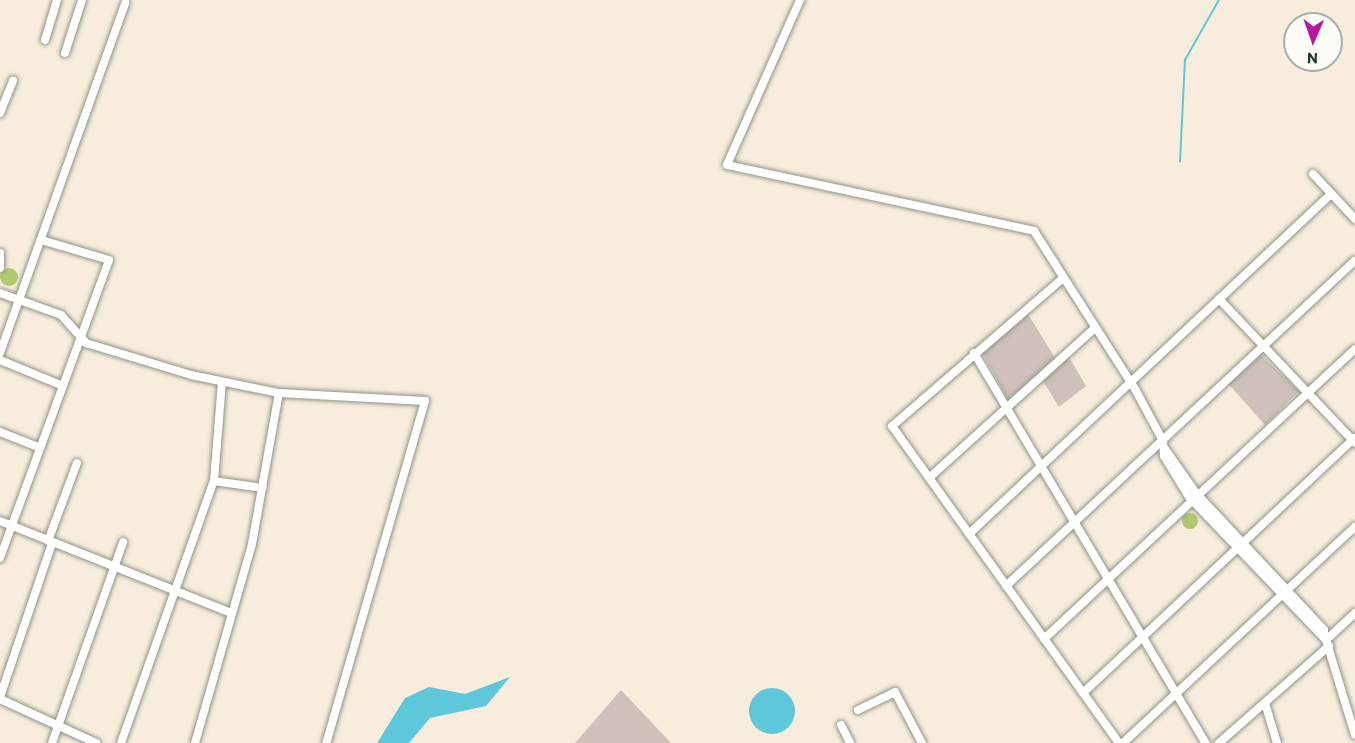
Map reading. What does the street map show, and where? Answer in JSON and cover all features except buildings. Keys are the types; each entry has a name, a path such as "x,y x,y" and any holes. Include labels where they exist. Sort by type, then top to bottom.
{"street":[{"path":"45,40 57,0"},
{"path":"65,53 82,0"},
{"path":"800,0 727,160 730,169 880,197 959,219 1024,226 1039,236 1093,330 1130,382 1196,499 1284,593 1324,630 1352,715 1355,735"},
{"path":"0,353 125,3"},
{"path":"0,113 13,80"},
{"path":"1312,174 1355,219"},
{"path":"969,534 1331,194"},
{"path":"0,558 38,447 82,339 109,260 41,240"},
{"path":"0,253 0,268"},
{"path":"1006,586 1075,522 1164,445 1264,346 1355,261"},
{"path":"1062,279 892,423 1006,586 1121,743 1355,527"},
{"path":"0,293 70,321 82,339 222,382 279,393 425,401 327,743"},
{"path":"1083,693 1354,440 1219,299"},
{"path":"929,478 1093,330"},
{"path":"1044,639 1355,349"},
{"path":"974,353 1206,743"},
{"path":"0,360 63,386"},
{"path":"121,743 171,593 214,481 222,382"},
{"path":"195,743 263,488 279,393"},
{"path":"0,432 38,447"},
{"path":"76,463 0,698 96,743"},
{"path":"214,481 263,488"},
{"path":"0,521 171,593 231,613"},
{"path":"52,743 123,542"},
{"path":"1219,743 1265,703 1355,613"},
{"path":"858,710 895,692 922,743"},
{"path":"1265,703 1277,743"},
{"path":"841,725 850,743"}],"shaded area":[{"path":"1028,314 1055,358 1008,400 982,352"},
{"path":"1259,353 1299,391 1265,425 1226,381"},
{"path":"1069,357 1086,386 1059,407 1043,381"},
{"path":"621,690 671,743 575,743"}],"green space":[{"path":"9,268 15,271 18,277 15,283 9,286 3,283 0,277 3,271"},
{"path":"1187,513 1193,513 1198,521 1196,527 1187,529 1182,524 1182,518"}],"water":[{"path":"510,677 486,706 430,718 409,743 377,743 405,698 429,687 465,694"},
{"path":"772,688 781,689 789,694 794,702 794,720 789,728 781,733 772,734 763,733 755,728 750,720 749,711 750,702 755,694 763,689"}],"waterway":[{"path":"1180,162 1185,60 1219,0"}]}
